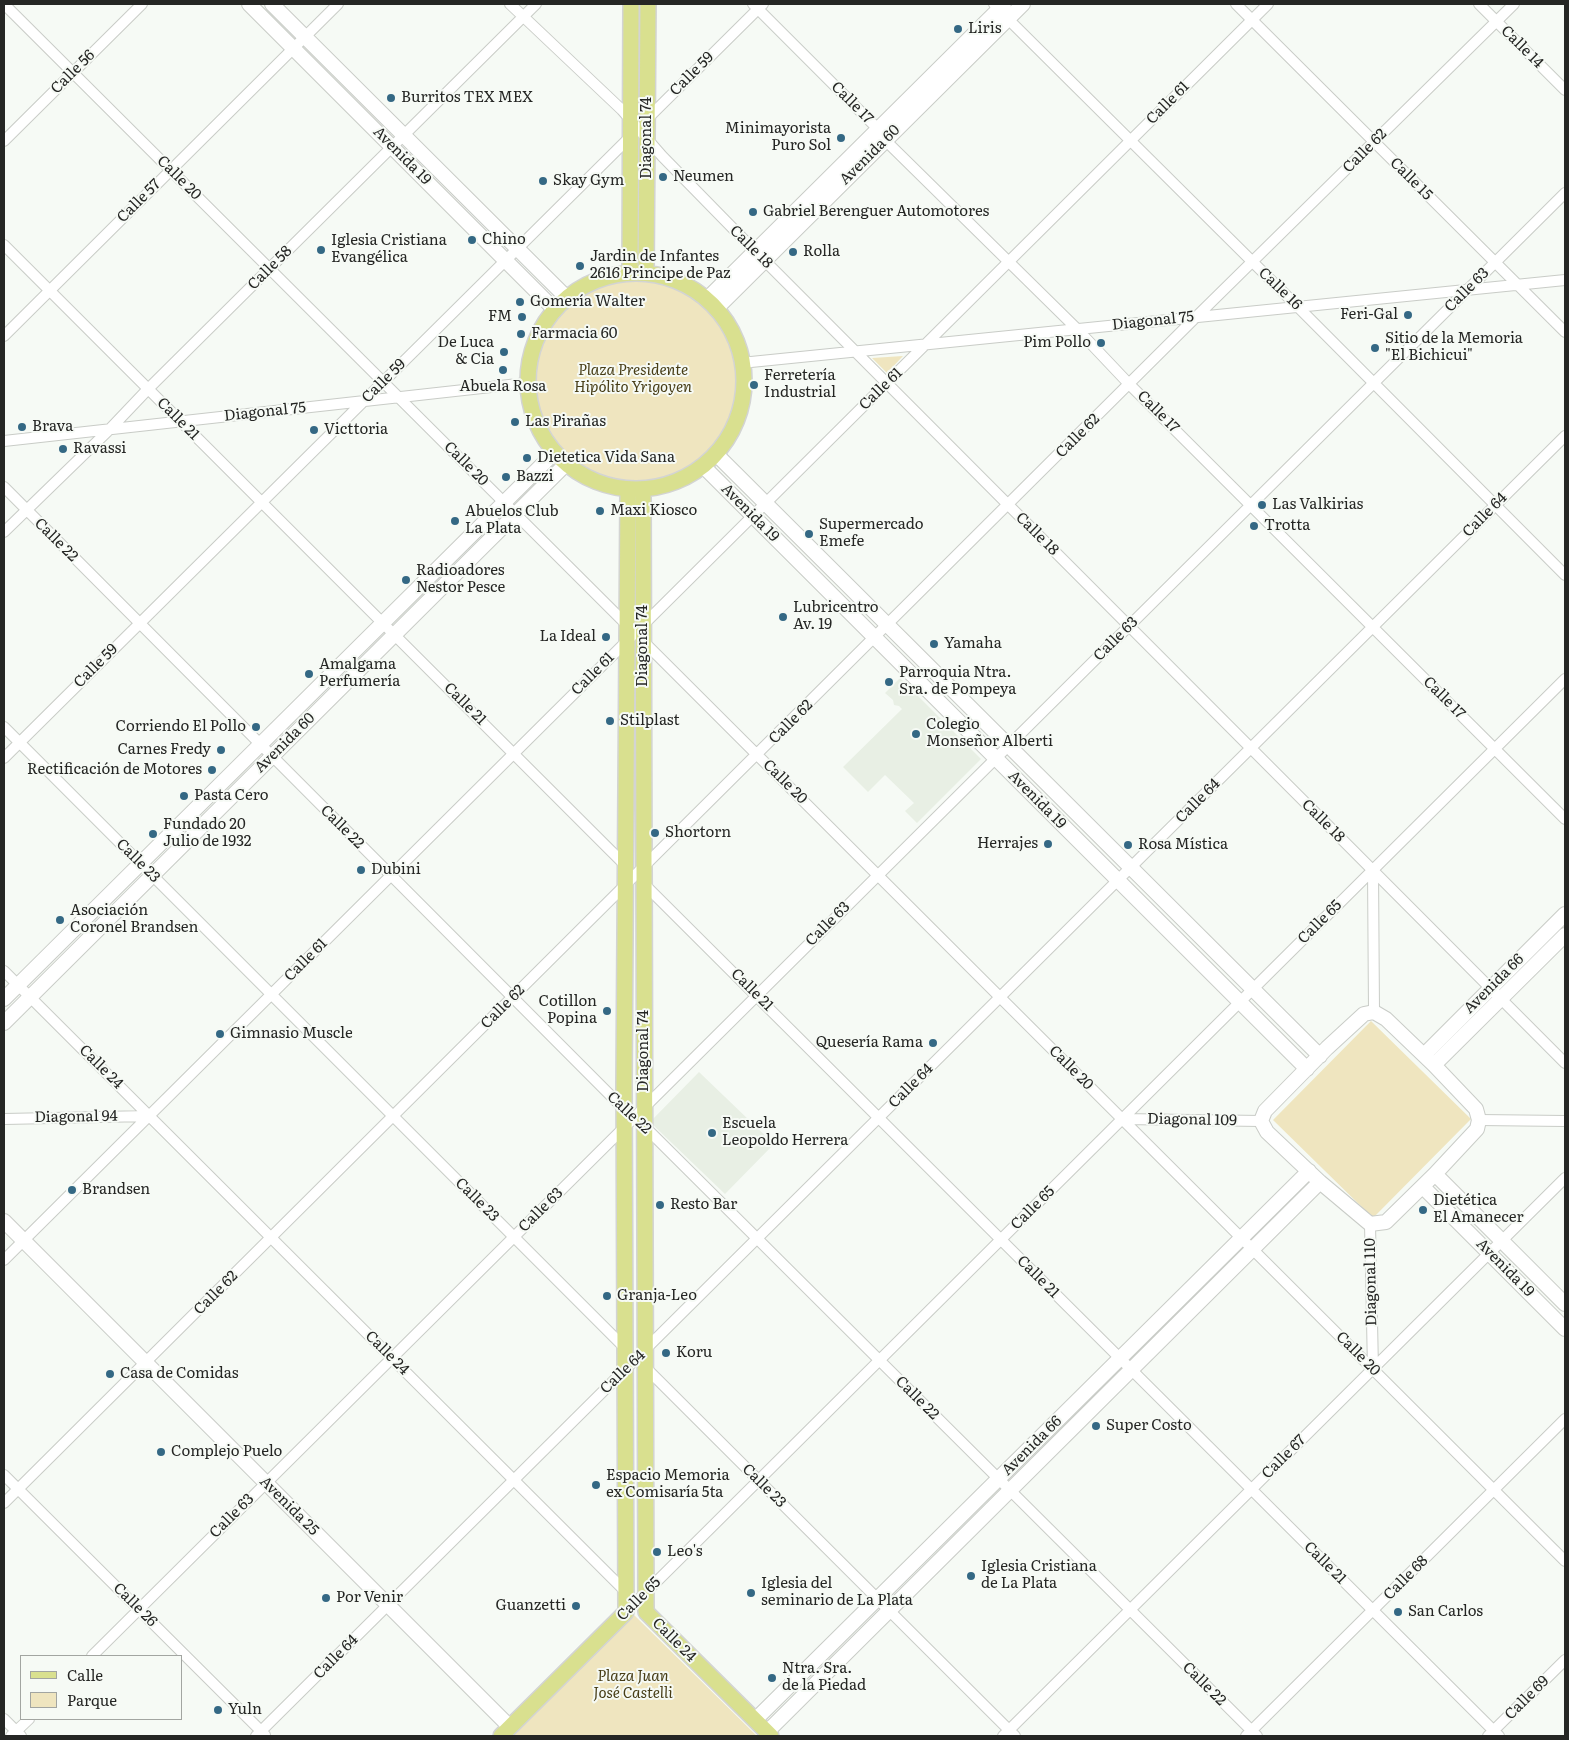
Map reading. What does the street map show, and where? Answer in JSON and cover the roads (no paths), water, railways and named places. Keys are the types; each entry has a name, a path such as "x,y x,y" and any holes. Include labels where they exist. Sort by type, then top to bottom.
{"main road":[{"name":"Avenida 19","path":"249,4 554,309"},
{"name":"Avenida 19","path":"272,4 565,296"},
{"name":"Diagonal 74","path":"631,4 646,272"},
{"name":"Diagonal 74","path":"630,272 648,4"},
{"name":"Avenida 60","path":"713,302 882,135 1001,9 1023,4"},
{"path":"630,272 646,272 677,282 713,302 729,322 737,343 741,363 741,393 734,423 717,454 704,467 681,480 636,490 595,482 566,464 554,453 534,420 527,383 535,346 554,309 565,296 630,272"},
{"name":"Avenida 60","path":"4,999 554,453"},
{"name":"Avenida 19","path":"717,454 1320,1056"},
{"name":"Avenida 60","path":"4,1023 566,464"},
{"name":"Avenida 19","path":"704,467 1307,1069"},
{"name":"Diagonal 74","path":"636,490 634,1118 636,1602"},
{"name":"Avenida 66","path":"1424,1055 1565,914"},
{"name":"Avenida 66","path":"1434,1065 1565,935"},
{"path":"1374,1012 1386,1019 1424,1055 1476,1109 1479,1120 1477,1129 1386,1222 1370,1224 1320,1182 1267,1132 1262,1122 1265,1111 1364,1014 1374,1012"},
{"name":"Avenida 66","path":"755,1720 1309,1171"},
{"name":"Avenida 19","path":"1435,1174 1565,1304"},
{"name":"Avenida 66","path":"769,1734 889,1610 1320,1182"},
{"name":"Avenida 19","path":"1422,1187 1565,1329"},
{"name":"Avenida 25","path":"4,1222 388,1605 506,1732"},
{"name":"Calle 24","path":"636,1602 769,1734"},
{"name":"Calle 65","path":"506,1732 636,1602"}],"street":[{"name":"Calle 20","path":"4,4 1565,1560"},
{"name":"Calle 56","path":"4,141 142,4"},
{"name":"Calle 57","path":"4,336 338,4"},
{"name":"Calle 18","path":"510,4 639,129 662,156 855,352 1565,1063"},
{"name":"Calle 58","path":"4,532 110,429 536,4"},
{"name":"Calle 15","path":"1236,4 1565,332"},
{"name":"Calle 61","path":"4,1260 1268,4"},
{"name":"Calle 14","path":"1479,4 1565,90"},
{"name":"Calle 62","path":"4,1503 1130,385 1196,317 1514,4"},
{"name":"Calle 59","path":"4,758 639,129 758,6"},
{"name":"Calle 17","path":"758,6 882,135 1077,329 1130,385 1565,819"},
{"name":"Calle 16","path":"1001,9 1130,141 1565,575"},
{"name":"Calle 63","path":"93,1655 1565,193"},
{"name":"Calle 21","path":"4,245 382,624 395,634 1132,1369 1494,1734"},
{"name":"Diagonal 75","path":"741,363 1565,280"},
{"name":"Diagonal 75","path":"4,441 527,383"},
{"name":"Calle 64","path":"261,1735 388,1605 1565,436"},
{"name":"Calle 22","path":"4,488 513,998 880,1360 1130,1610 1251,1735"},
{"name":"Calle 65","path":"636,1602 1565,679"},
{"name":"Calle 23","path":"4,728 635,1359 889,1610 1009,1734"},
{"path":"1373,870 1374,1012"},
{"name":"Calle 24","path":"4,970 636,1602"},
{"name":"Diagonal 94","path":"4,1119 149,1116"},
{"name":"Diagonal 109","path":"1122,1119 1262,1122"},
{"path":"1479,1120 1565,1120"},
{"name":"Calle 67","path":"1009,1734 1130,1610 1565,1178"},
{"name":"Diagonal 110","path":"1370,1224 1373,1369"},
{"name":"Calle 68","path":"1251,1735 1373,1610 1565,1420"},
{"name":"Calle 26","path":"4,1475 261,1735"},
{"name":"Calle 69","path":"1494,1734 1565,1660"},
{"path":"4,1719 16,1735 28,1720"}],"place":[{"name":"Liris","path":"958,29"},
{"name":"Burritos TEX MEX","path":"391,98"},
{"name":"Minimayorista Puro Sol","path":"841,138"},
{"name":"Neumen","path":"663,177"},
{"name":"Skay Gym","path":"543,181"},
{"name":"Gabriel Berenguer Automotores","path":"753,212"},
{"name":"Chino","path":"472,240"},
{"name":"Iglesia Cristiana Evangélica","path":"321,250"},
{"name":"Rolla","path":"793,252"},
{"name":"Jardin de Infantes 2616 Principe de Paz","path":"580,266"},
{"name":"Gomería Walter","path":"520,302"},
{"name":"Feri-Gal","path":"1408,315"},
{"name":"FM","path":"522,317"},
{"name":"Farmacia 60","path":"521,334"},
{"name":"Pim Pollo","path":"1101,343"},
{"name":"Sitio de la Memoria \"El Bichicui\"","path":"1375,348"},
{"name":"De Luca & Cia","path":"504,352"},
{"name":"Abuela Rosa","path":"503,370"},
{"name":"Ferretería Industrial","path":"754,385"},
{"name":"Las Pirañas","path":"515,422"},
{"name":"Brava","path":"22,427"},
{"name":"Victtoria","path":"314,430"},
{"name":"Ravassi","path":"63,449"},
{"name":"Dietetica Vida Sana","path":"527,458"},
{"name":"Bazzi","path":"506,477"},
{"name":"Las Valkirias","path":"1262,505"},
{"name":"Maxi Kiosco","path":"600,511"},
{"name":"Abuelos Club La Plata","path":"455,521"},
{"name":"Trotta","path":"1254,526"},
{"name":"Supermercado Emefe","path":"809,534"},
{"name":"Radioadores Nestor Pesce","path":"406,580"},
{"name":"Lubricentro Av. 19","path":"783,617"},
{"name":"La Ideal","path":"606,637"},
{"name":"Yamaha","path":"934,644"},
{"name":"Amalgama Perfumería","path":"309,674"},
{"name":"Parroquia Ntra. Sra. de Pompeya","path":"889,682"},
{"name":"Stilplast","path":"610,721"},
{"name":"Corriendo El Pollo","path":"256,727"},
{"name":"Colegio Monseñor Alberti","path":"916,734"},
{"name":"Carnes Fredy","path":"221,750"},
{"name":"Rectificación de Motores","path":"212,770"},
{"name":"Pasta Cero","path":"184,796"},
{"name":"Shortorn","path":"655,833"},
{"name":"Fundado 20 Julio de 1932","path":"153,834"},
{"name":"Herrajes","path":"1048,844"},
{"name":"Rosa Mística","path":"1128,845"},
{"name":"Dubini","path":"361,870"},
{"name":"Asociación Coronel Brandsen","path":"60,920"},
{"name":"Cotillon Popina","path":"607,1011"},
{"name":"Gimnasio Muscle","path":"220,1034"},
{"name":"Quesería Rama","path":"933,1043"},
{"name":"Escuela Leopoldo Herrera","path":"712,1133"},
{"name":"Brandsen","path":"72,1190"},
{"name":"Resto Bar","path":"660,1205"},
{"name":"Dietética El Amanecer","path":"1423,1210"},
{"name":"Granja-Leo","path":"607,1296"},
{"name":"Koru","path":"666,1353"},
{"name":"Casa de Comidas","path":"110,1374"},
{"name":"Super Costo","path":"1096,1426"},
{"name":"Complejo Puelo","path":"161,1452"},
{"name":"Espacio Memoria ex Comisaría 5ta","path":"596,1485"},
{"name":"Leo's","path":"657,1552"},
{"name":"Iglesia Cristiana de La Plata","path":"971,1576"},
{"name":"Iglesia del seminario de La Plata","path":"751,1593"},
{"name":"Por Venir","path":"326,1598"},
{"name":"Guanzetti","path":"576,1606"},
{"name":"San Carlos","path":"1398,1612"},
{"name":"Ntra. Sra. de la Piedad","path":"772,1678"},
{"name":"Yuln","path":"218,1710"}],"park label":[{"name":"Plaza Presidente Hipólito Yrigoyen","path":"633,380"},
{"name":"Plaza Juan José Castelli","path":"633,1686"}]}
